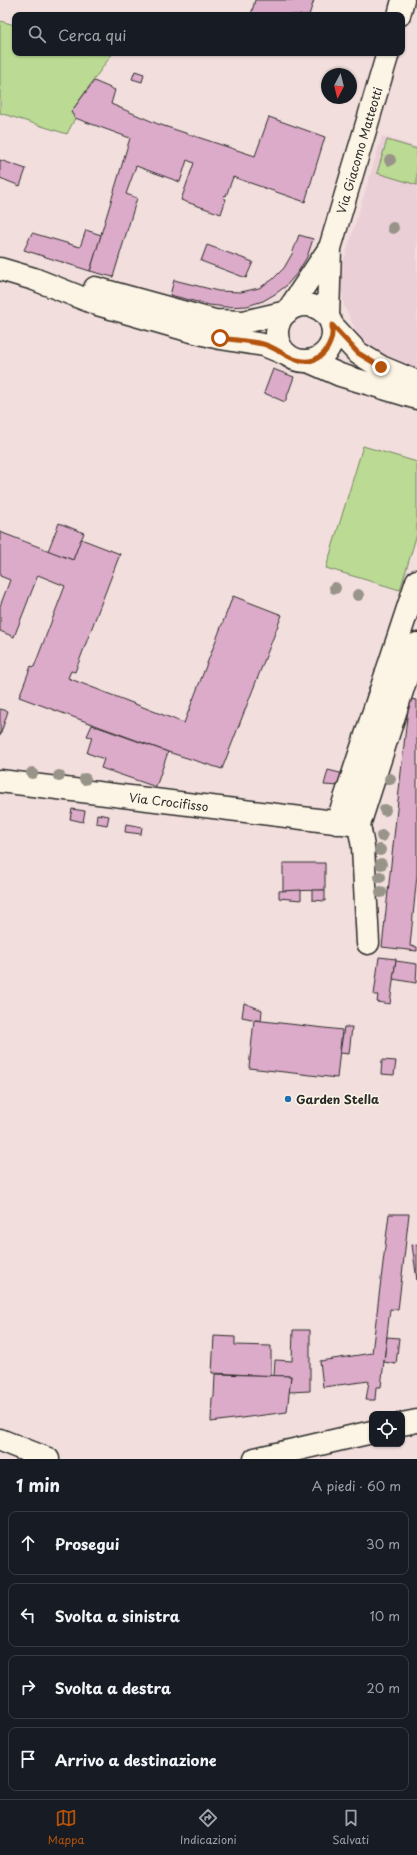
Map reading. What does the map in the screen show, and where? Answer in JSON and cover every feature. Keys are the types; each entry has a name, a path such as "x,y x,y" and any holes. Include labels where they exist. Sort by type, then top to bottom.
{"street":[{"path":"400,12 403,0"},
{"name":"Via Giacomo Matteotti","path":"330,321 330,248 387,56"},
{"name":"Via Giacomo Matteotti","path":"287,312 330,248"},
{"path":"0,269 34,279 97,304 184,329 220,338 264,344 296,360 308,361 340,375 417,398"},
{"path":"34,279 101,289 214,321 244,322 287,312"},
{"path":"286,354 280,346 277,336 278,326 287,312 294,307 308,306 321,310 358,353 381,367 417,382"},
{"path":"308,361 318,358 331,344 333,335 330,321"},
{"path":"337,823 417,581"},
{"path":"368,943 363,846 360,825 417,644"},
{"name":"Via Crocifisso","path":"0,781 360,825"},
{"path":"405,1423 417,1421"},
{"path":"255,1459 369,1433"},
{"path":"0,1440 48,1459"}],"shaded area":[{"path":"382,136 417,147 417,369 382,354 369,345 357,333 344,306 341,289 343,263"}],"green space":[{"path":"0,21 12,24 12,56 111,56 71,112 75,118 67,134 0,113"},
{"path":"387,140 417,149 417,185 377,173"},
{"path":"363,446 417,462 417,534 400,590 326,568"}],"building":[{"path":"255,0 314,0 310,12 252,12"},
{"path":"135,71 144,74 142,82 132,79"},
{"path":"94,81 115,90 111,104 158,124 255,156 269,117 325,137 305,202 233,177 226,196 225,195 223,198 226,199 221,214 181,200 194,163 187,160 180,182 136,166 126,194 137,198 113,277 90,271 130,138 75,118 71,112"},
{"path":"0,160 26,169 20,186 0,178"},
{"path":"86,230 101,235 90,271 24,250 32,233 80,247"},
{"path":"299,235 313,239 307,257 298,272 286,286 263,301 247,306 226,307 209,305 170,295 174,280 218,291 241,292 259,288 272,280 284,268 292,254"},
{"path":"207,245 253,262 246,278 201,261"},
{"path":"273,369 294,377 285,402 264,393"},
{"path":"59,523 84,533 73,560 48,551"},
{"path":"0,532 73,560 81,539 120,554 75,672 71,671 68,678 184,723 233,596 282,615 222,769 168,752 19,697 31,666 34,667 65,586 38,575 14,637 0,631 0,606 10,580 0,576"},
{"path":"409,699 417,700 417,875 410,946 417,947 417,951 382,947"},
{"path":"0,709 8,711 0,736"},
{"path":"92,725 168,752 156,787 101,768 104,759 87,753 92,737 87,736"},
{"path":"328,770 344,774 340,786 324,785"},
{"path":"72,809 85,811 83,822 70,819"},
{"path":"97,814 109,816 107,825 96,823"},
{"path":"126,824 142,827 141,834 125,832"},
{"path":"283,863 325,863 325,890 283,891"},
{"path":"301,890 301,900 279,898 279,891"},
{"path":"312,890 325,890 325,901 312,900"},
{"path":"379,957 396,959 390,1004 377,1002 378,995 374,995"},
{"path":"396,961 417,964 416,983 393,979"},
{"path":"244,1003 262,1010 261,1021 242,1017"},
{"path":"254,1020 342,1030 337,1078 249,1068"},
{"path":"344,1027 352,1027 349,1054 340,1053"},
{"path":"382,1060 396,1061 394,1075 381,1074"},
{"path":"389,1214 409,1214 398,1310 390,1309 381,1387 376,1387 375,1400 366,1400 369,1381 323,1387 320,1361 372,1353"},
{"path":"417,1244 417,1280 412,1245"},
{"path":"293,1330 310,1330 310,1391 289,1392 291,1376 274,1376 275,1360 292,1361"},
{"path":"214,1336 235,1337 235,1345 271,1346 271,1376 212,1373"},
{"path":"387,1337 399,1338 396,1364 384,1362"},
{"path":"215,1374 291,1376 287,1412 211,1422"}],"place":[{"name":"Garden Stella","path":"288,1099"}],"route":[{"path":"220,338 264,344 296,360 308,361 318,358 331,344 333,335 332,325 358,353 381,367"}]}
